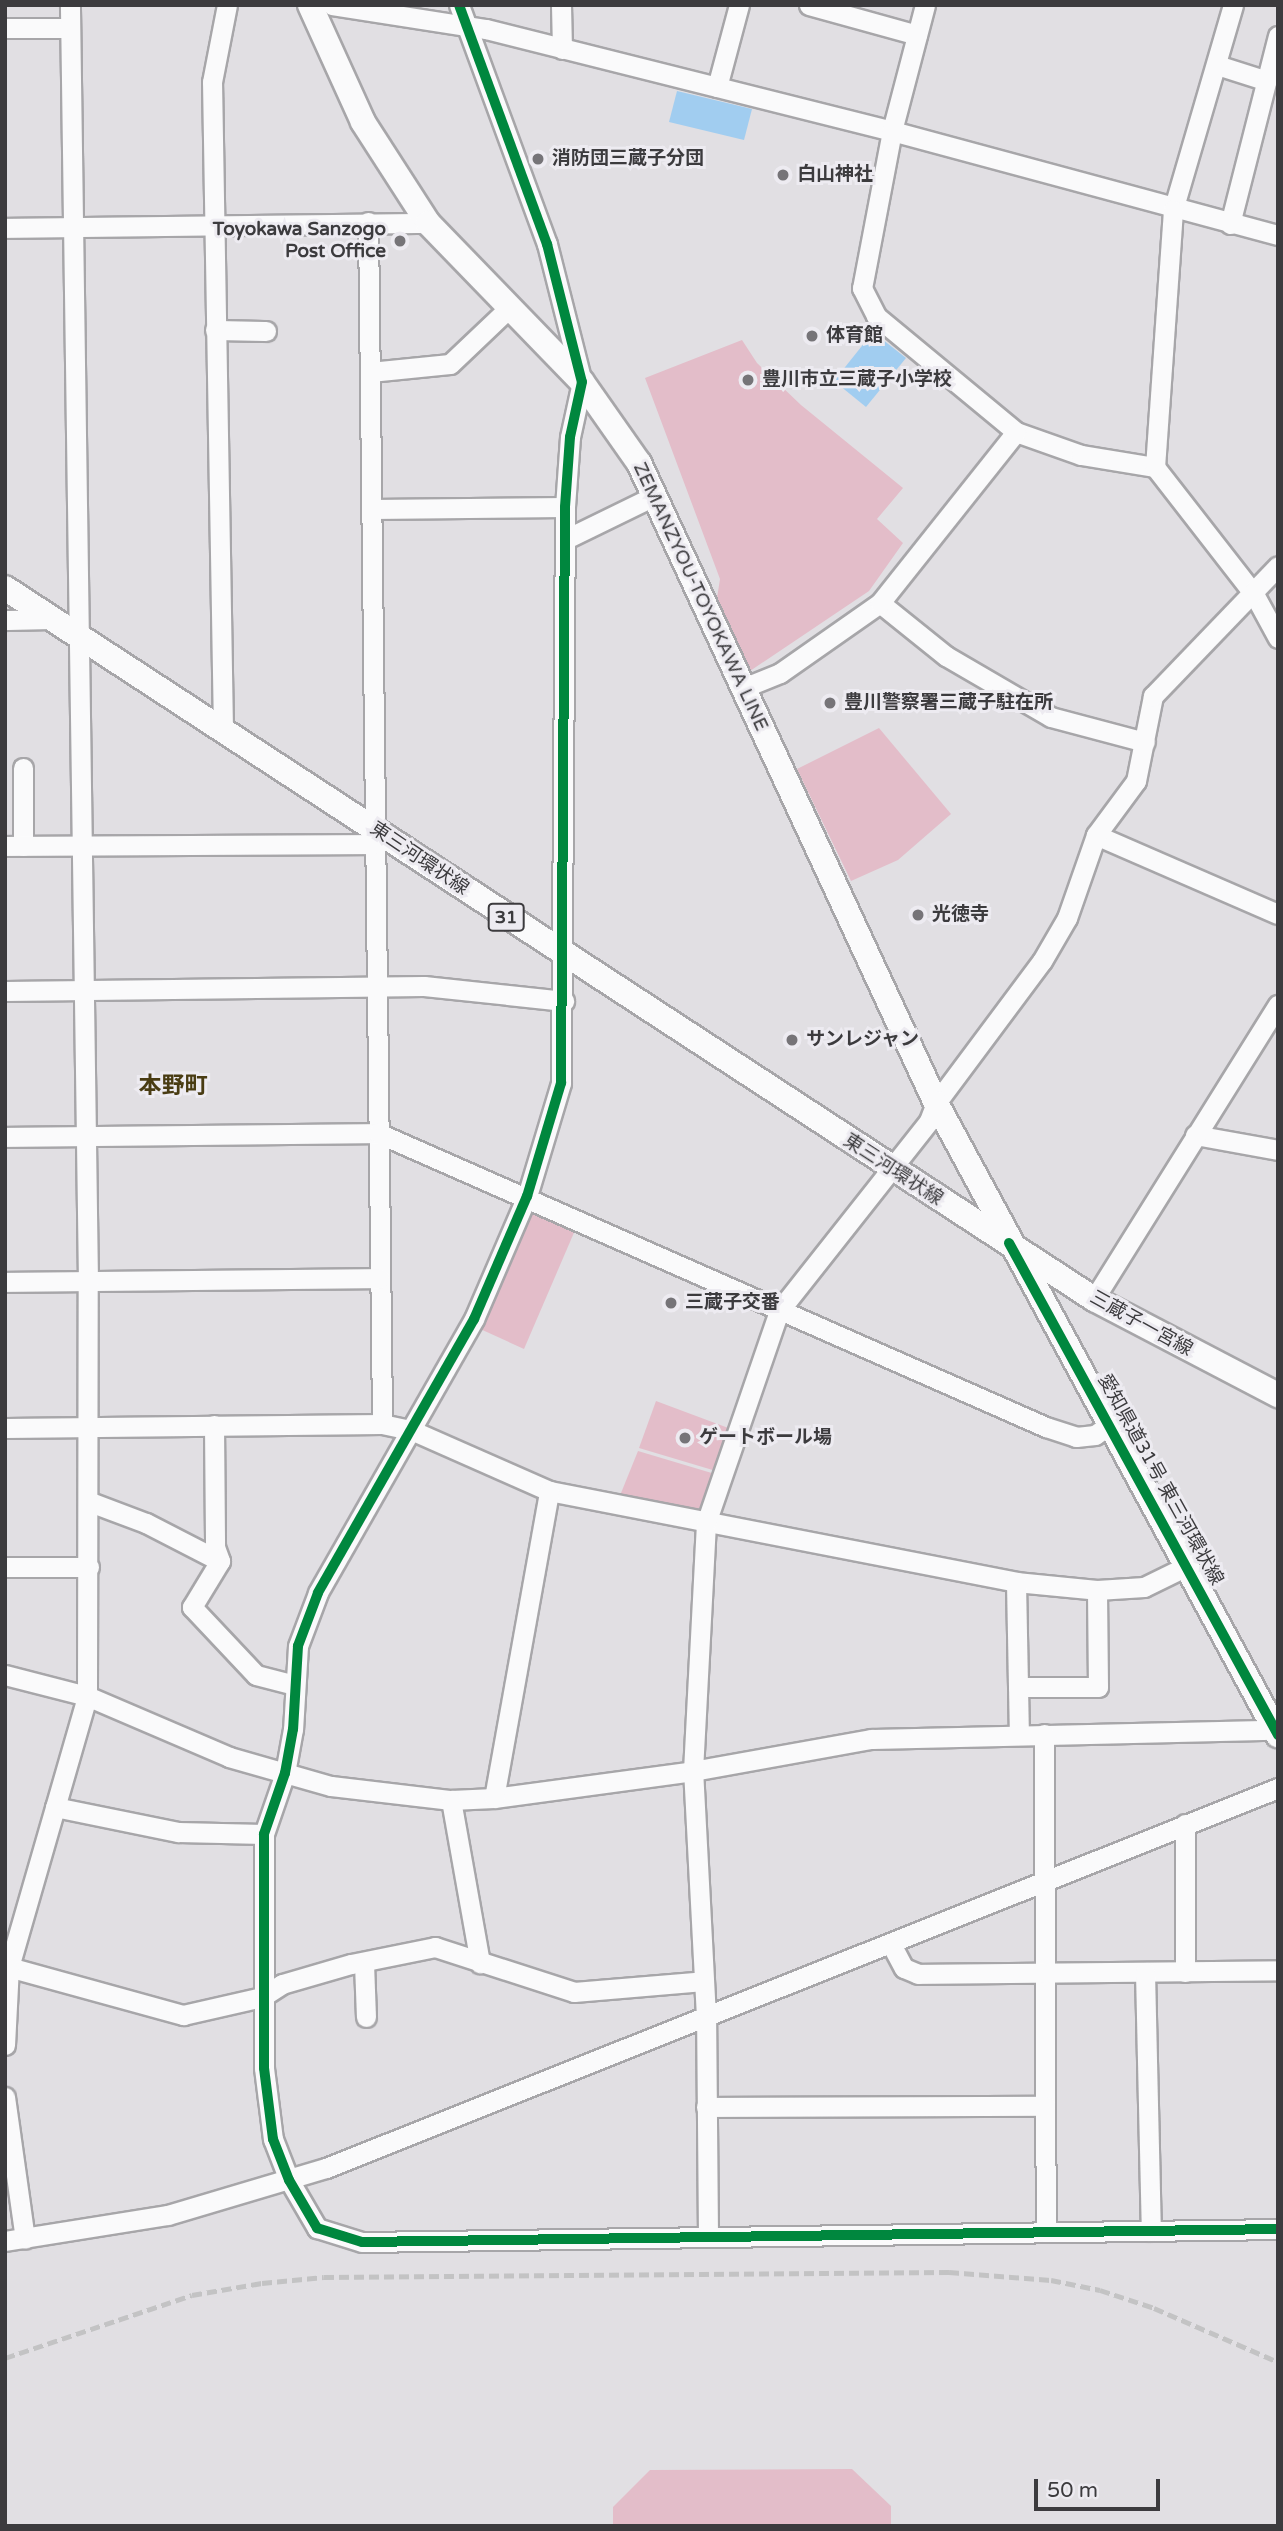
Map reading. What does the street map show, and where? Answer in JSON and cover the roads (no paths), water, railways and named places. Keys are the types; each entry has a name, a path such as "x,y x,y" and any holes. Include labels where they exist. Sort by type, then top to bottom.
{"main road":[{"name":"ZEMANZYOU-TOYOKAWA LINE","path":"310,5 363,122 428,223 508,309 582,382 623,436 654,496 936,1103 1010,1243"},
{"name":"東三河環状線","path":"5,588 223,730 374,837 563,951 890,1169 1010,1243"},
{"name":"三蔵子一宮線","path":"1010,1243 1094,1299 1278,1395"},
{"name":"愛知県道31号 東三河環状線","path":"1010,1243 1189,1565 1276,1732"}],"street":[{"path":"5,2045 7,1966 87,1696 90,1502 88,1282 84,1136 80,636 69,227 70,5"},
{"path":"223,730 212,82 227,5"},
{"path":"332,5 466,26 562,49 892,131 1173,210 1278,235"},
{"path":"459,5 547,244 582,382 570,437 565,507 564,1001 561,1083 527,1196 474,1319 318,1593 298,1646 285,1773 264,1834 264,2068 273,2139 289,2180 317,2228 346,2240 1278,2229"},
{"path":"561,5 562,49"},
{"path":"717,87 738,5"},
{"path":"809,5 917,35"},
{"path":"925,5 892,131 862,288 876,316 1016,432 1081,455 1155,467"},
{"path":"1233,5 1173,210 1155,467 1254,594 1278,638"},
{"path":"5,28 70,28"},
{"path":"1230,224 1278,36"},
{"path":"1217,65 1266,81"},
{"path":"368,222 378,817 374,837 382,1424"},
{"path":"5,228 428,223"},
{"path":"370,372 450,364 508,309"},
{"path":"215,330 266,331"},
{"path":"743,688 780,673 880,603 1016,432"},
{"path":"566,539 654,496"},
{"path":"372,509 565,507"},
{"path":"708,2235 706,2017 693,1771 706,1523 779,1311 929,1121 936,1103 1042,961 1066,918 1096,835 1136,781 1153,696 1254,594 1278,566"},
{"path":"880,603 946,656 1051,717 1145,742"},
{"path":"5,620 53,619"},
{"path":"23,768 14,846 374,837"},
{"path":"1096,835 1278,914"},
{"path":"5,990 424,986 564,1001"},
{"path":"1094,1299 1278,1005"},
{"path":"5,1137 378,1133 527,1196 779,1311 1046,1427 1076,1437 1095,1435 1109,1425"},
{"path":"1195,1135 1278,1150"},
{"path":"5,1282 379,1278"},
{"path":"5,1428 382,1424 411,1430 549,1491 1016,1582 1097,1590 1144,1587 1189,1565"},
{"path":"214,1425 215,1547 220,1561"},
{"path":"494,1798 549,1491"},
{"path":"90,1502 146,1523 220,1561"},
{"path":"220,1561 192,1607 257,1675 295,1685"},
{"path":"5,1567 89,1567"},
{"path":"1016,1582 1019,1734"},
{"path":"1018,1687 1098,1687 1097,1590"},
{"path":"5,1675 87,1696 229,1757 331,1786 451,1800 494,1798 693,1771 871,1739 1019,1734 1276,1732"},
{"path":"1044,1734 1046,2232"},
{"path":"5,2241 168,2215 289,2180 891,1944 1278,1788"},
{"path":"451,1800 480,1963"},
{"path":"55,1807 178,1832 264,1834"},
{"path":"1185,1824 1185,1972"},
{"path":"891,1944 904,1968 918,1974 1278,1970"},
{"path":"7,1966 183,2015 262,1997 282,1984 435,1947 574,1992 704,1982"},
{"path":"364,1964 366,2017"},
{"path":"1145,1972 1151,2231"},
{"path":"5,2097 25,2239"},
{"path":"706,2106 1045,2106"}],"water":[{"path":"677,91 752,109 744,140 669,122"},
{"path":"873,332 906,358 866,407 834,381"}],"railway":[{"path":"5,2358 192,2295 262,2283 324,2277 949,2272 1051,2280 1100,2290 1154,2308 1278,2362"}],"place":[{"name":"消防団三蔵子分団","path":"538,159"},
{"name":"白山神社","path":"783,175"},
{"name":"Toyokawa Sanzogo Post Office","path":"400,241"},
{"name":"体育館","path":"812,336"},
{"name":"豊川市立三蔵子小学校","path":"748,380"},
{"name":"豊川警察署三蔵子駐在所","path":"830,703"},
{"name":"光徳寺","path":"918,915"},
{"name":"サンレジャン","path":"792,1040"},
{"name":"三蔵子交番","path":"671,1303"},
{"name":"ゲートボール場","path":"685,1438"}],"district":[{"name":"本野町","path":"173,1086"}]}
